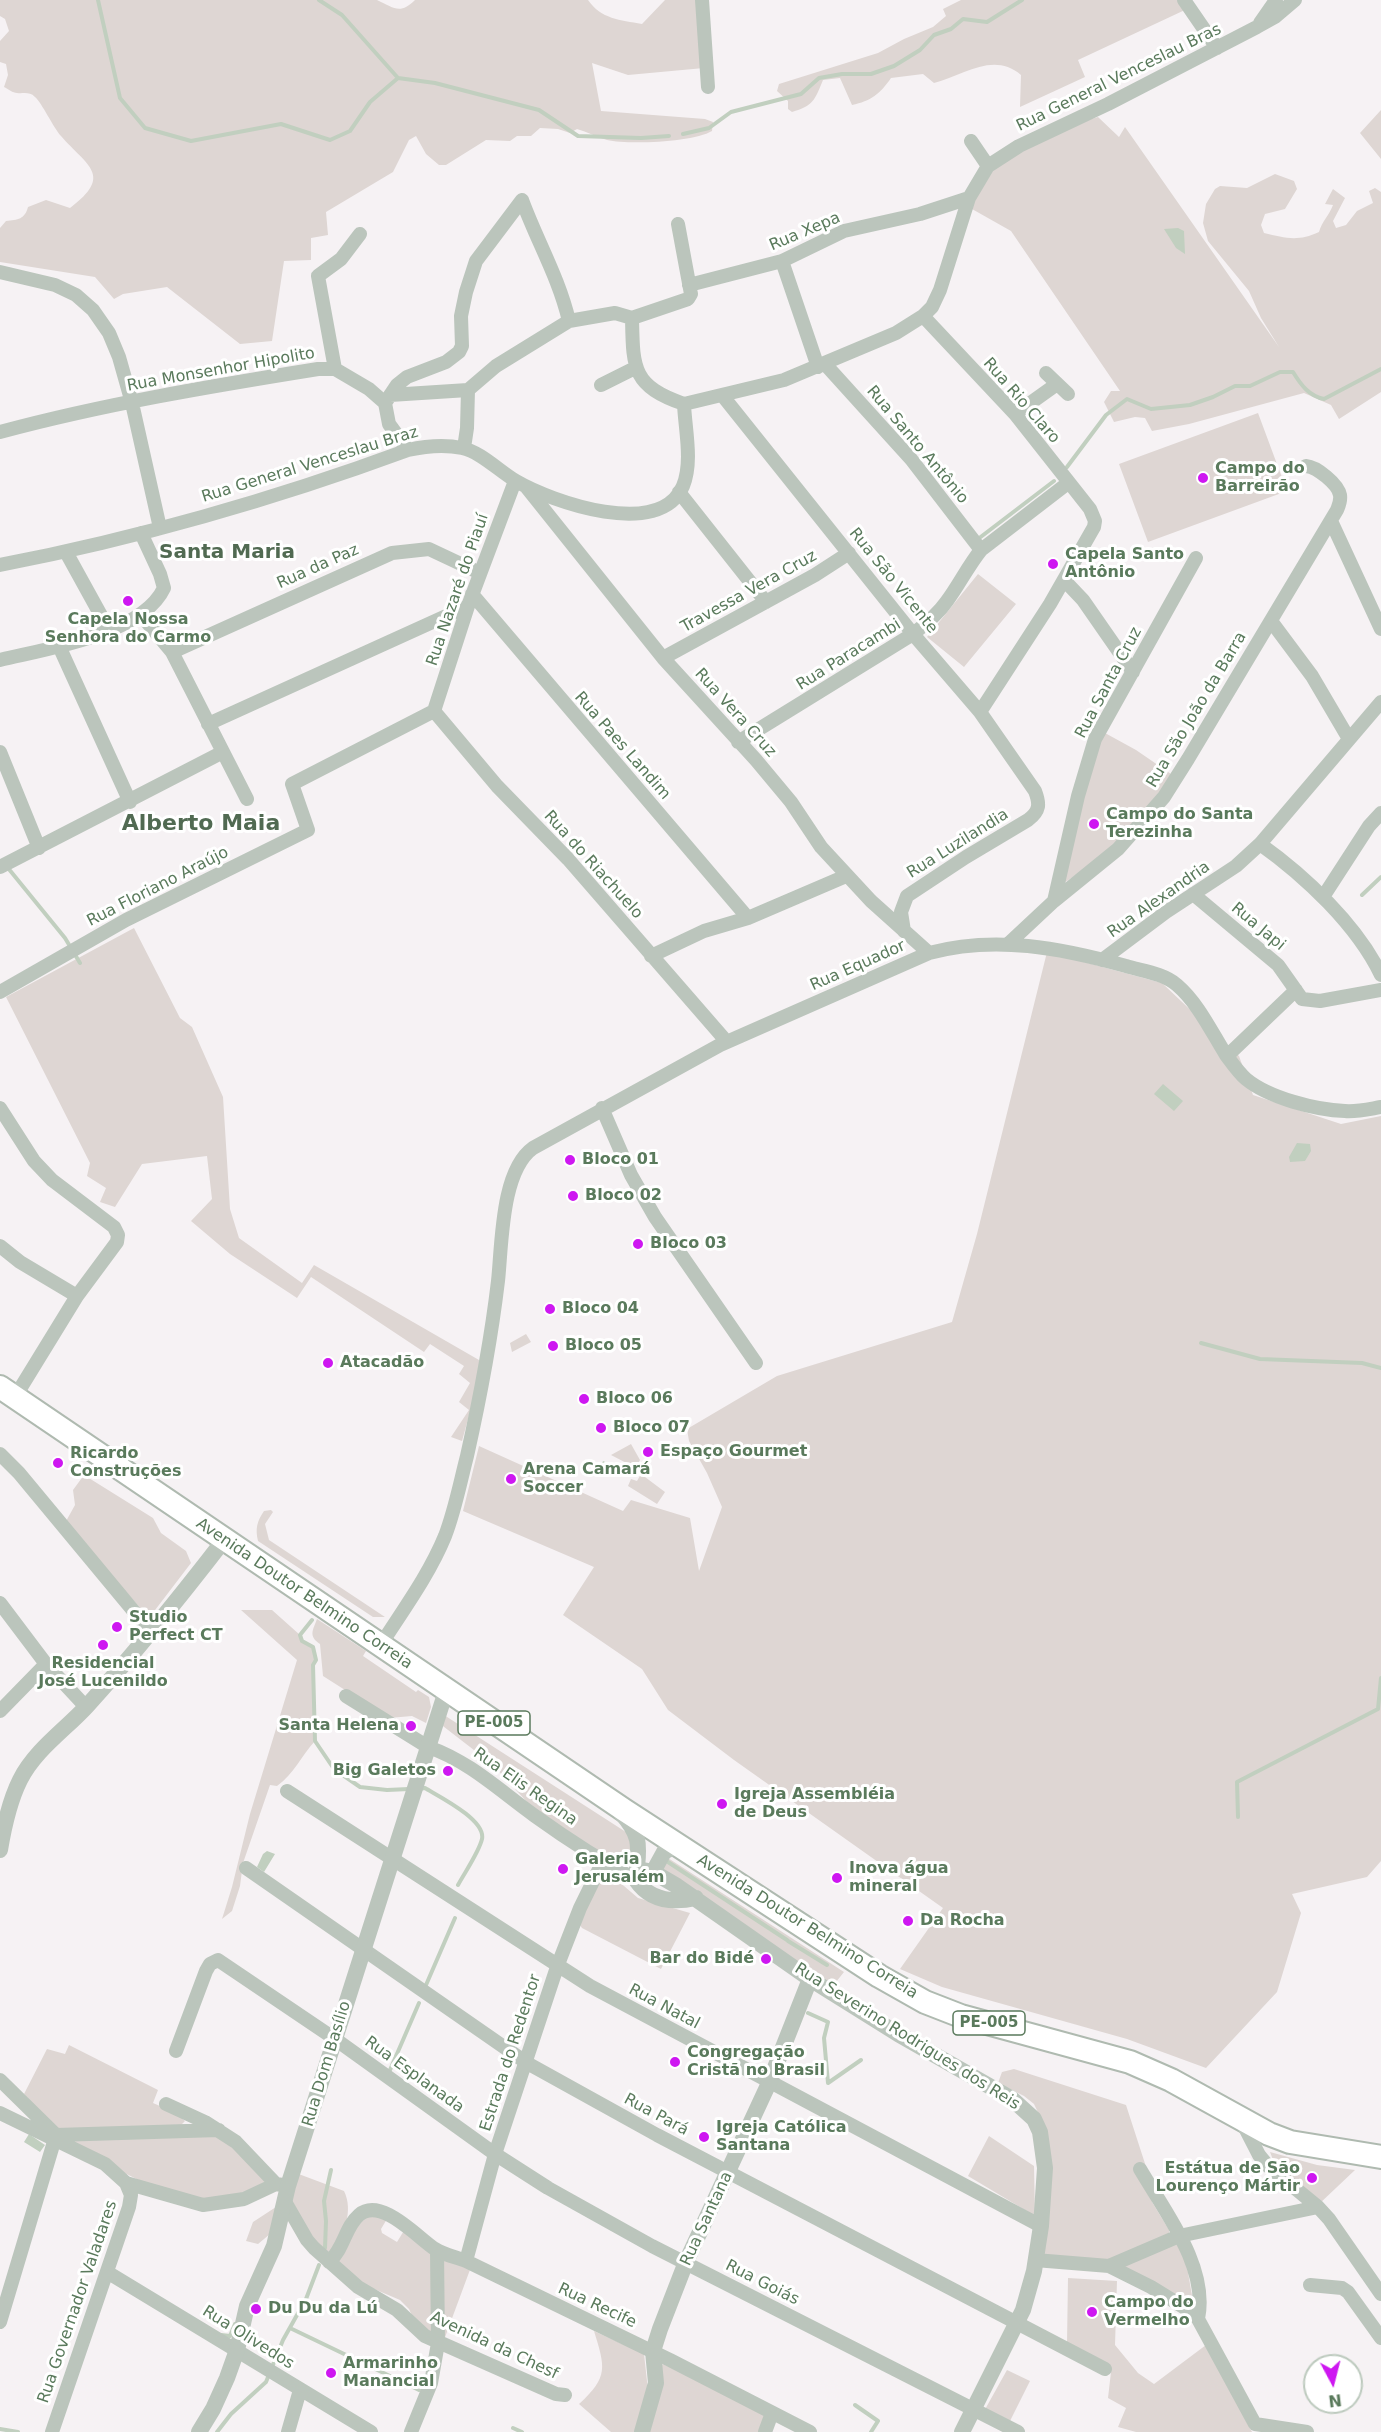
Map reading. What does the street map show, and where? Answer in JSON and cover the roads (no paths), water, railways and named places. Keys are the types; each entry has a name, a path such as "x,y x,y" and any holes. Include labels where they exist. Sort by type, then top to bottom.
{"main road":[{"name":"Avenida Doutor Belmino Correia","path":"7,1392 609,1800 668,1844 879,1976 925,2002 961,2016 1130,2062 1171,2080 1240,2119"},
{"name":"PE-005","path":"1240,2119 1290,2142 1381,2157"}],"street":[{"path":"702,0 708,87"},
{"path":"1184,0 1218,48"},
{"path":"1257,27 1276,0"},
{"name":"Rua General Venceslau Bras","path":"969,198 988,166 1019,146 1218,48 1275,17 1295,0"},
{"path":"971,141 988,166"},
{"path":"388,399 468,390 496,366 569,321 615,313 632,318 635,368 644,382 660,396 684,404 784,380 896,333 923,316 932,307 940,291 969,198"},
{"name":"Rua Xepa","path":"632,318 688,299 690,290 782,261 844,231 920,214 969,198"},
{"path":"408,450 389,424 388,399 397,385 407,378 446,362 459,352 462,346 461,316 476,261 522,200 540,247 557,279 569,321"},
{"path":"678,224 690,290"},
{"path":"335,369 318,276 341,259 360,234"},
{"path":"782,261 821,365"},
{"path":"0,272 55,285 76,295 93,310 109,333 119,357 132,403 160,528"},
{"path":"615,298 615,313"},
{"name":"Rua Rio Claro","path":"923,316 1016,414 1090,509 1095,521 1094,527 1064,580"},
{"name":"Rua Santo Antônio","path":"821,365 911,459 981,550"},
{"path":"601,385 635,368"},
{"name":"Rua Monsenhor Hipolito","path":"0,432 132,403 318,369 335,369 388,399"},
{"path":"1046,373 1068,394"},
{"path":"1016,414 1057,384"},
{"path":"464,448 468,390"},
{"name":"Rua São Vicente","path":"723,395 913,634 980,712 1035,791"},
{"path":"684,404 688,460 686,479 679,492 766,602"},
{"name":"Rua General Venceslau Braz","path":"0,565 66,552 160,528 280,494 408,450 430,445 464,448 520,483 600,512 639,513 671,501 679,492"},
{"name":"Rua São João da Barra","path":"1008,944 1054,901 1118,849 1164,796 1271,621 1341,500 1340,493 1319,472 1306,466"},
{"name":"Rua Nazaré do Piauí","path":"434,711 480,573 520,483"},
{"name":"Rua Vera Cruz","path":"520,483 663,658 790,802 811,834 846,876 929,953"},
{"name":"Rua Paracambi","path":"738,742 839,682 913,634 934,617 945,604 971,561 981,550 1068,483"},
{"path":"1331,520 1381,629"},
{"path":"0,660 109,630 141,615 164,588 141,533"},
{"name":"Rua da Paz","path":"172,652 392,553 429,549 480,573"},
{"path":"66,552 109,630"},
{"name":"Travessa Vera Cruz","path":"663,658 766,602 849,553"},
{"name":"Rua Santa Cruz","path":"1054,901 1078,796 1095,739 1196,558"},
{"path":"980,712 1064,580 1083,600 1133,672"},
{"path":"208,724 470,600"},
{"name":"Rua Paes Landim","path":"470,600 748,918"},
{"path":"141,615 172,652 247,799"},
{"path":"1271,621 1312,676 1349,739"},
{"path":"59,645 129,802"},
{"name":"Rua Alexandria","path":"1102,960 1236,866 1260,844 1381,702"},
{"name":"Rua Floriano Araújo","path":"0,992 126,920 308,830 292,784 434,711"},
{"name":"Rua do Riachuelo","path":"434,711 497,786 568,859 727,1042"},
{"path":"0,752 39,848"},
{"path":"5,865 223,752"},
{"name":"Rua Luzilandia","path":"904,932 901,912 907,896 1036,814 1039,801 1035,791"},
{"path":"1323,897 1369,826 1381,813"},
{"path":"1260,844 1285,861 1323,897 1354,933 1381,975"},
{"path":"651,956 704,931 748,918 846,876"},
{"name":"Rua Japi","path":"1193,894 1278,965 1296,990"},
{"name":"Rua Equador","path":"380,1646 430,1566 445,1536 456,1503 487,1364 507,1199 518,1166 524,1154 602,1108 727,1042 929,953 953,947 1008,944 1043,946 1161,976 1174,982 1184,991 1227,1056 1245,1079 1256,1086 1299,1103 1346,1111 1381,1107"},
{"path":"1227,1056 1296,990 1302,999 1320,1001 1381,990"},
{"path":"0,1108 34,1161 52,1180 114,1227 118,1235 117,1242 7,1392"},
{"path":"602,1108 631,1175 655,1217 756,1363"},
{"path":"0,1246 20,1262 77,1296"},
{"path":"0,1454 19,1473 152,1632"},
{"path":"0,1850 4,1824 21,1778 42,1750 86,1707 152,1632 224,1540"},
{"path":"0,1603 46,1664 86,1707"},
{"path":"0,1711 46,1664"},
{"name":"Rua Dom Basílio","path":"199,2432 221,2393 237,2350 247,2306 273,2246 283,2190 394,1860 408,1808 446,1691"},
{"name":"Rua Elis Regina","path":"346,1696 428,1747 442,1752 490,1780 535,1816 603,1861 637,1873"},
{"name":"Rua Natal","path":"287,1791 557,1967 769,2083 914,2156 1041,2226"},
{"name":"Avenida Doutor Belmino Correia","path":"609,1800 632,1826 638,1838 638,1846"},
{"path":"652,1836 668,1844 637,1873 638,1846 652,1836"},
{"name":"Estrada do Redentor","path":"466,2261 495,2154 557,1967 580,1908 603,1861"},
{"name":"Rua Pará","path":"246,1868 527,2063 617,2114 1105,2369"},
{"name":"Rua Severino Rodrigues dos Reis","path":"637,1873 648,1893 658,1898 681,1902 696,1898 810,1979 898,2034 1012,2099 1034,2119 1043,2148 1045,2168 1041,2226 1029,2291 1017,2322 962,2432"},
{"name":"Rua Esplanada","path":"176,2051 206,1971 214,1961 223,1963 335,2039 495,2154"},
{"name":"Rua Santana","path":"642,2432 656,2383 653,2351 686,2262 769,2083 810,1979"},
{"path":"0,2080 55,2137 219,2130"},
{"path":"166,2104 219,2130 236,2142 283,2190"},
{"path":"0,2113 55,2137 105,2164 126,2183 203,2205 283,2190"},
{"path":"1240,2119 1252,2144 1268,2166 1318,2207 1346,2241 1381,2294"},
{"path":"0,2322 55,2137"},
{"name":"Rua Goiás","path":"495,2154 548,2188 652,2246 1018,2432"},
{"path":"1140,2169 1195,2266 1201,2305 1198,2319"},
{"name":"Rua Governador Valadares","path":"52,2432 129,2207 131,2195 126,2183"},
{"name":"Avenida da Chesf","path":"283,2190 307,2240 358,2287 393,2307 415,2328 438,2343 556,2394 565,2395"},
{"path":"1109,2266 1179,2236 1318,2207"},
{"name":"Rua Recife","path":"329,2262 337,2254 355,2219 363,2212 372,2210 394,2217 437,2251 466,2261 653,2351 810,2432"},
{"path":"411,2432 431,2383 438,2343 437,2251"},
{"path":"1035,2260 1109,2266 1168,2297 1198,2319 1257,2428 1307,2432"},
{"name":"Rua Olivedos","path":"107,2272 371,2432"},
{"path":"1310,2284 1342,2288 1348,2292 1381,2338"},
{"path":"288,2432 300,2390"},
{"path":"765,2432 772,2413"}],"waterway":[{"path":"98,0 120,98 145,128 191,141 281,124 330,140 350,131 370,102 398,78 435,83 539,110 578,136 641,138 669,136"},
{"path":"319,0 342,15 398,78"},
{"path":"683,134 709,128 731,112 801,94 819,78 842,74 871,74 894,66 920,50 934,35 951,29 963,19 987,22 1022,0"},
{"path":"1067,467 1106,415 1127,399 1151,409 1190,405 1235,386 1250,386 1280,372 1293,372 1306,389 1324,399 1381,369"},
{"path":"978,539 1054,481"},
{"path":"8,868 65,938 80,963"},
{"path":"1362,895 1381,877"},
{"path":"1201,1343 1260,1359 1362,1363 1381,1368"},
{"path":"312,1620 300,1635 302,1641 313,1647 316,1660 313,1665 315,1741 334,1769 360,1787 387,1790 409,1789"},
{"path":"1238,1817 1237,1782 1378,1709 1381,1678"},
{"path":"419,1789 425,1788 451,1803 470,1817 481,1832 482,1839 478,1850 458,1885"},
{"path":"668,1862 787,1940"},
{"path":"426,1985 455,1918"},
{"path":"788,1941 827,1965"},
{"path":"390,2070 419,2003"},
{"path":"808,2013 828,2022 824,2038 828,2083 861,2060"},
{"path":"325,2248 324,2201 331,2170"},
{"path":"217,2432 231,2414 266,2382 283,2340 306,2299 319,2265"},
{"path":"221,2335 230,2336 235,2324"},
{"path":"290,2328 419,2390"},
{"path":"855,2405 878,2421 871,2432"},
{"path":"513,2428 522,2432"},
{"path":"0,2429 18,2432"}],"place":[{"name":"Campo do Barreirão","path":"1203,478"},
{"name":"Capela Santo Antônio","path":"1053,564"},
{"name":"Capela Nossa Senhora do Carmo","path":"128,601"},
{"name":"Campo do Santa Terezinha","path":"1094,824"},
{"name":"Bloco 01","path":"570,1160"},
{"name":"Bloco 02","path":"573,1196"},
{"name":"Bloco 03","path":"638,1244"},
{"name":"Bloco 04","path":"550,1309"},
{"name":"Bloco 05","path":"553,1346"},
{"name":"Atacadão","path":"328,1363"},
{"name":"Bloco 06","path":"584,1399"},
{"name":"Bloco 07","path":"601,1428"},
{"name":"Espaço Gourmet","path":"648,1452"},
{"name":"Ricardo Construções","path":"58,1463"},
{"name":"Arena Camará Soccer","path":"511,1479"},
{"name":"Studio Perfect CT","path":"117,1627"},
{"name":"Residencial José Lucenildo","path":"103,1645"},
{"name":"Santa Helena","path":"411,1726"},
{"name":"Big Galetos","path":"448,1771"},
{"name":"Igreja Assembléia de Deus","path":"722,1804"},
{"name":"Galeria Jerusalém","path":"563,1869"},
{"name":"Inova água mineral","path":"837,1878"},
{"name":"Da Rocha","path":"908,1921"},
{"name":"Bar do Bidé","path":"766,1959"},
{"name":"Congregação Cristã no Brasil","path":"675,2062"},
{"name":"Igreja Católica Santana","path":"704,2137"},
{"name":"Estátua de São Lourenço Mártir","path":"1312,2178"},
{"name":"Du Du da Lú","path":"256,2309"},
{"name":"Campo do Vermelho","path":"1092,2312"},
{"name":"Armarinho Manancial","path":"331,2373"}],"district":[{"name":"Santa Maria","path":"227,553"},
{"name":"Alberto Maia","path":"201,824"}]}
